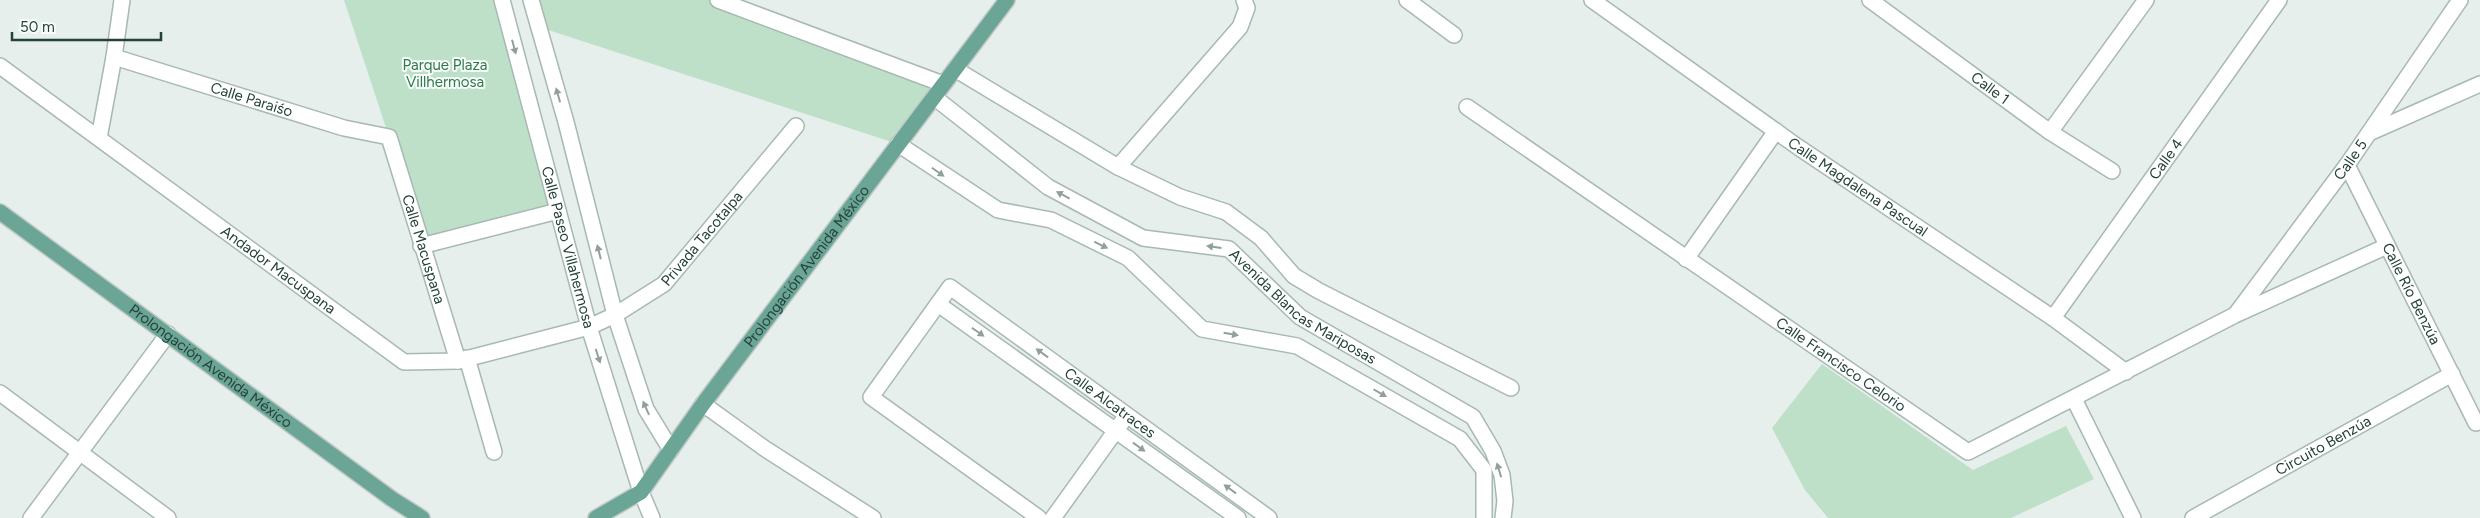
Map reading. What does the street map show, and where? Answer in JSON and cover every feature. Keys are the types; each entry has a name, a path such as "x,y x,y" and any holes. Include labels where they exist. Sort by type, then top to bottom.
{"main road":[{"name":"Prolongación Avenida México","path":"596,518 641,492 703,404 1007,0"},
{"name":"Prolongación Avenida México","path":"0,212 418,517"}],"street":[{"path":"99,138 122,0"},
{"name":"Calle Paseo Villahermosa","path":"502,0 589,327 641,492 652,518"},
{"name":"Calle Paseo Villahermosa","path":"531,0 566,122 615,315 646,409 670,450"},
{"path":"718,0 944,84"},
{"path":"1118,167 1240,27 1246,8 1244,0"},
{"path":"1407,0 1454,35"},
{"name":"Calle Magdalena Pascual","path":"1592,0 1776,131 2053,318 2126,372"},
{"name":"Calle 1","path":"1870,0 2050,132 2112,171"},
{"name":"Calle 4","path":"2053,318 2279,0"},
{"name":"Calle 5","path":"2235,315 2347,165 2460,0"},
{"path":"2050,132 2142,1"},
{"name":"Calle Paraiśo","path":"114,57 344,128 389,137"},
{"name":"Andador Macuspana","path":"0,66 404,362 462,359 589,327"},
{"path":"955,69 1118,167 1180,197 1226,212 1261,238 1294,276 1511,388"},
{"path":"2368,134 2480,84"},
{"name":"Avenida Blancas Mariposas","path":"934,97 1048,187 1143,238 1229,249 1300,317 1472,417 1493,450 1502,475 1505,501 1503,518"},
{"name":"Calle Francisco Celorio","path":"1467,107 1686,260 1968,452 2235,315 2386,246"},
{"name":"Privada Tacotalpa","path":"589,327 615,315 664,284 796,126"},
{"path":"1686,260 1776,131"},
{"name":"Calle Macuspana","path":"389,137 421,246 494,452"},
{"name":"Avenida Blancas Mariposas","path":"898,144 998,210 1051,220 1128,258 1202,329 1297,346 1460,440 1484,470 1484,518"},
{"name":"Calle Río Benzúa","path":"2347,165 2476,423"},
{"path":"421,246 558,211"},
{"name":"Calle Alcatraces","path":"1238,518 938,304 950,287 1269,518"},
{"path":"938,304 870,397 1039,518"},
{"path":"31,518 168,334"},
{"name":"Circuito Benzúa","path":"2193,518 2452,374"},
{"path":"0,393 168,518"},
{"path":"2074,399 2133,518"},
{"path":"703,404 764,448 873,518"},
{"path":"1053,518 1127,416"}],"green space":[{"name":"Parque Plaza Villhermosa","path":"344,0 502,0 558,211 421,246 389,137"},
{"path":"531,0 718,0 943,84 898,144 539,27"},
{"path":"1822,364 1973,470 2066,426 2094,479 2011,518 1828,518 1805,490 1772,428"}]}
